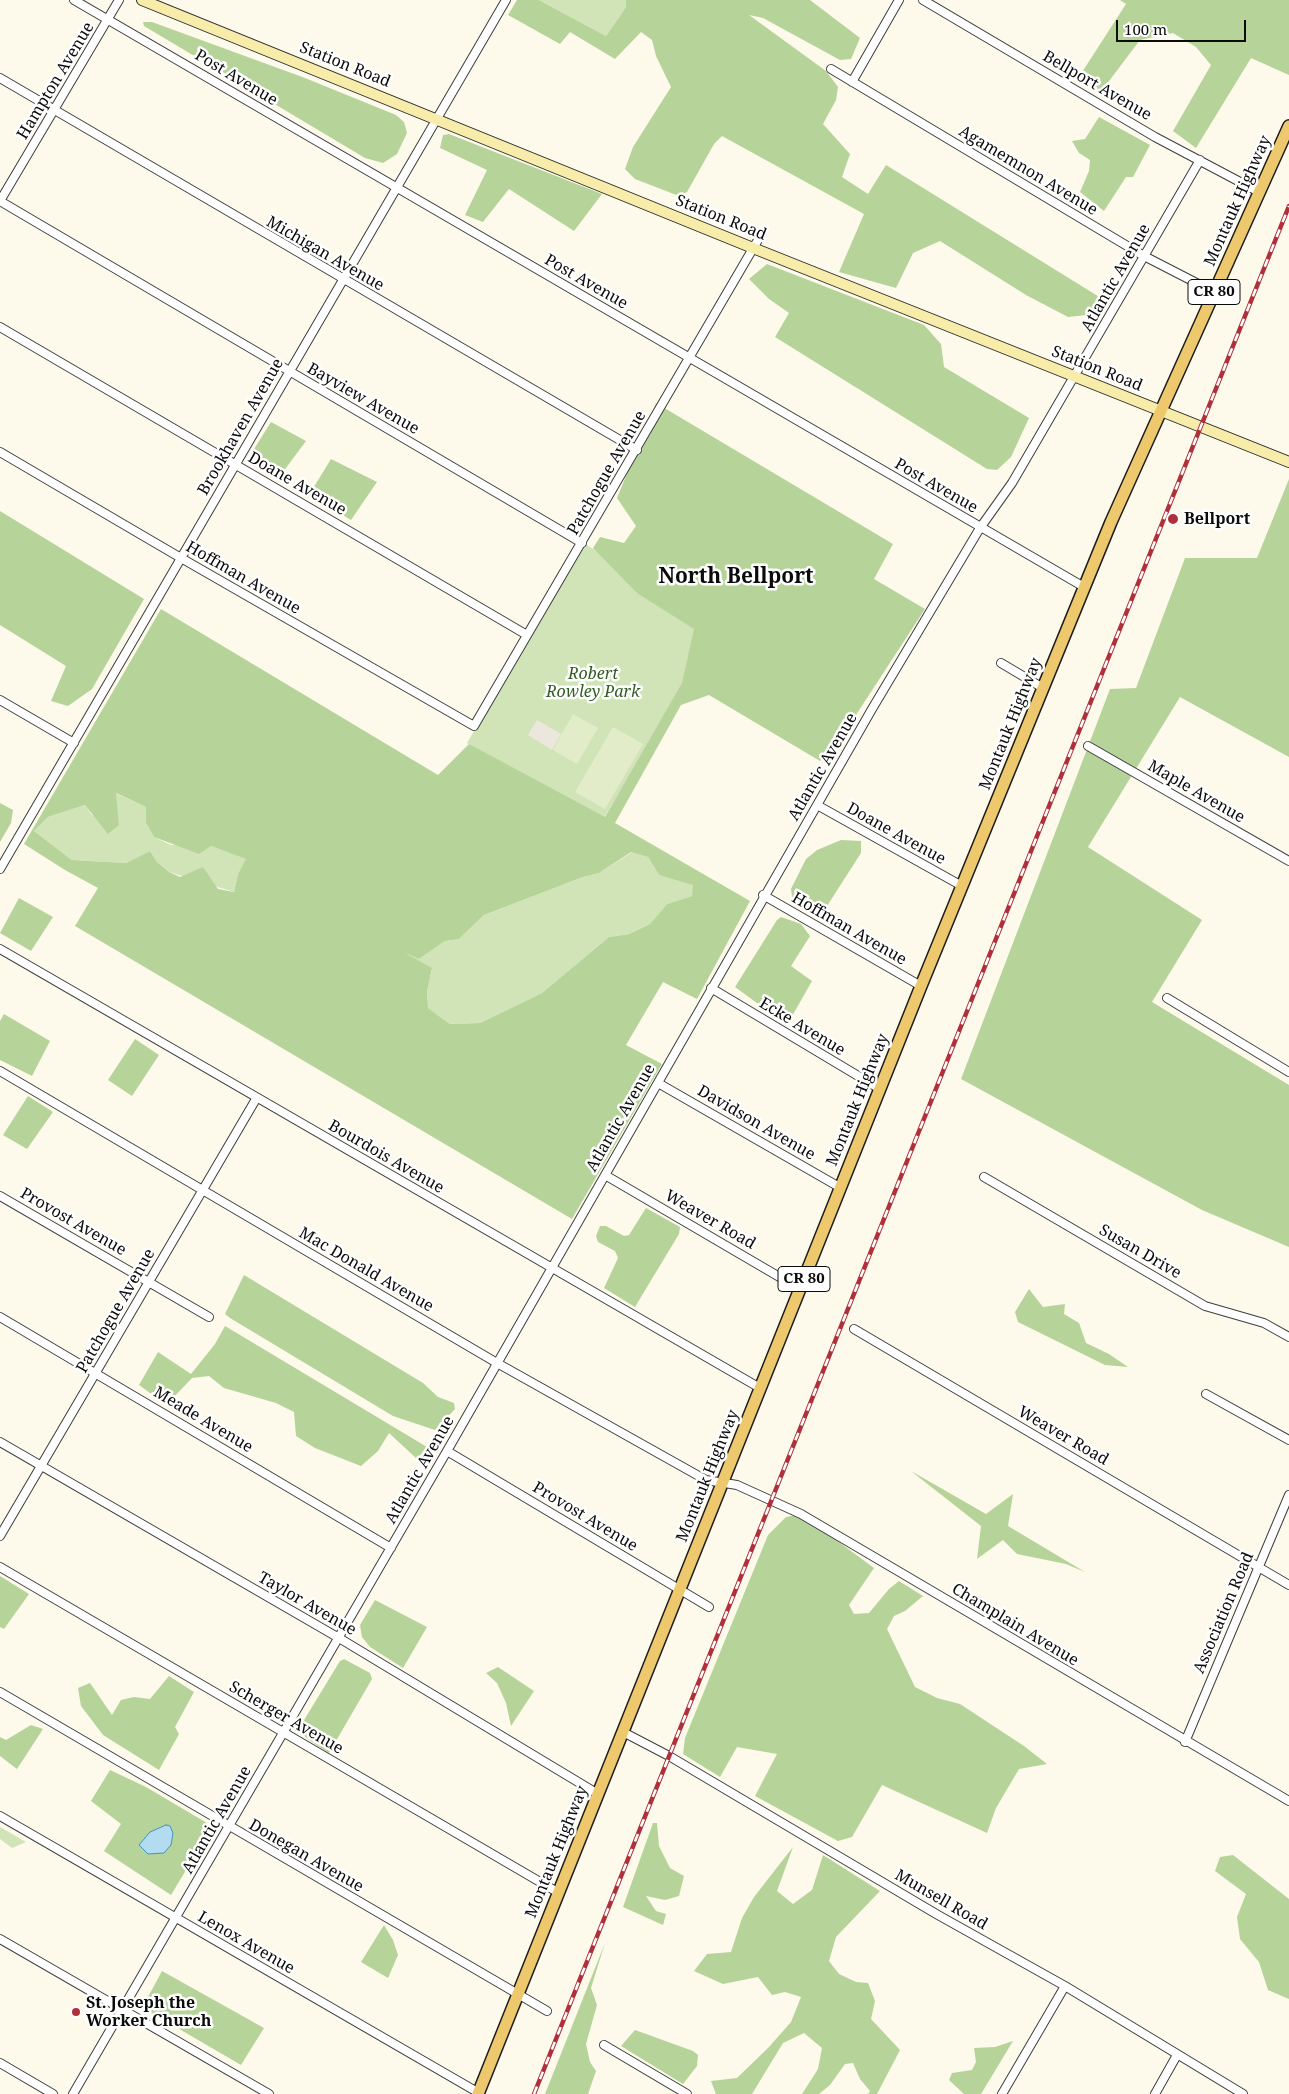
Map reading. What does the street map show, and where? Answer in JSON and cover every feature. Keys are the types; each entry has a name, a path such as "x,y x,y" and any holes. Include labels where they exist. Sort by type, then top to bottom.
{"main road":[{"name":"Station Road","path":"142,0 437,118 753,248 1289,462"},
{"name":"Montauk Highway","path":"479,2093 921,986 1084,587 1160,410 1289,126"}],"street":[{"name":"Post Avenue","path":"74,0 396,189 690,357 1084,587"},
{"name":"Hampton Avenue","path":"0,201 119,0"},
{"path":"852,82 899,0"},
{"name":"Bellport Avenue","path":"923,0 1155,136 1259,192"},
{"name":"Brookhaven Avenue","path":"0,869 504,1"},
{"name":"Agamemnon Avenue","path":"831,69 1144,256 1214,292"},
{"name":"Michigan Avenue","path":"0,78 637,450"},
{"name":"Atlantic Avenue","path":"73,2094 447,1451 763,896 980,528 1012,483 1200,160"},
{"name":"Bayview Avenue","path":"0,201 582,543"},
{"name":"Patchogue Avenue","path":"474,726 637,450 762,232"},
{"name":"Doane Avenue","path":"0,327 527,635"},
{"name":"Hoffman Avenue","path":"0,452 474,726"},
{"path":"1001,663 1043,688"},
{"path":"0,700 74,743"},
{"name":"Maple Avenue","path":"1088,746 1289,861"},
{"name":"Doane Avenue","path":"817,805 962,886"},
{"name":"Hoffman Avenue","path":"763,896 921,986"},
{"name":"Bourdois Avenue","path":"0,949 760,1388"},
{"name":"Ecke Avenue","path":"711,988 880,1089"},
{"path":"1168,998 1289,1072"},
{"name":"Mac Donald Avenue","path":"0,1071 497,1363 706,1480 723,1483"},
{"name":"Davidson Avenue","path":"658,1082 840,1188"},
{"name":"Patchogue Avenue","path":"0,1536 256,1098"},
{"name":"Weaver Road","path":"605,1174 800,1289"},
{"name":"Susan Drive","path":"984,1177 1205,1306 1264,1323 1289,1337"},
{"name":"Provost Avenue","path":"0,1196 209,1317"},
{"name":"Meade Avenue","path":"0,1317 391,1548"},
{"name":"Weaver Road","path":"854,1329 1289,1584"},
{"path":"1206,1394 1289,1440"},
{"name":"Taylor Avenue","path":"0,1442 339,1638 598,1794"},
{"name":"Provost Avenue","path":"447,1451 709,1607"},
{"name":"Champlain Avenue","path":"723,1483 737,1485 791,1509 1185,1742 1289,1801"},
{"name":"Association Road","path":"1185,1742 1289,1495"},
{"name":"Scherger Avenue","path":"0,1567 558,1893"},
{"name":"Donegan Avenue","path":"0,1692 547,2011"},
{"name":"Munsell Road","path":"623,1732 669,1756 938,1915 1065,1986 1243,2094"},
{"name":"Lenox Avenue","path":"0,1816 479,2093"},
{"path":"0,1939 269,2094"},
{"path":"1002,2094 1065,1986"},
{"path":"604,2045 686,2094"},
{"path":"1155,2094 1176,2055"},
{"path":"0,2063 53,2094"}],"green space":[{"path":"517,0 539,0 606,36 626,7 626,0 810,0 860,38 851,59 840,60 763,18 749,15 826,71 838,87 836,100 823,124 850,154 842,177 868,194 886,165 1101,298 1087,315 1068,317 1026,295 940,241 913,253 896,288 839,272 864,214 722,136 714,144 687,192 679,196 635,179 625,169 633,147 671,87 656,56 652,40 641,32 615,59 570,32 560,44 508,15"},
{"path":"539,0 626,0 626,7 606,36"},
{"path":"1120,0 1289,0 1289,75 1251,58 1196,148 1173,131 1211,65 1196,47 1173,33 1140,40 1100,93 1077,80 1126,4"},
{"path":"143,22 152,22 305,78 396,115 404,122 407,133 397,154 383,163 365,158 144,26"},
{"path":"1099,117 1150,145 1133,177 1126,177 1104,211 1080,192 1089,171 1090,160 1079,153 1072,141 1085,139"},
{"path":"449,134 602,194 574,231 509,189 483,222 465,215 487,170 440,148 443,135"},
{"path":"767,264 924,325 941,344 944,367 1029,418 1011,457 997,470 987,469 775,337 789,313 769,299 749,279"},
{"path":"656,403 893,544 874,579 925,609 839,741 820,761 709,695 681,705 615,823 750,901 697,999 663,982 626,1045 662,1064 572,1219 75,926 98,888 24,844 161,609 438,775 469,744 605,817 682,683 694,629 637,593 593,548 600,537 624,543 636,526 617,498","holes":["116,793 146,807 146,823 154,837 199,854 211,846 246,859 238,874 234,892 218,889 203,867 180,877 169,872 157,862 150,851 126,863 72,860 34,831 48,817 85,805 108,834 119,825","631,852 648,857 659,875 693,885 692,896 667,904 650,924 629,934 609,937 542,993 480,1023 450,1024 428,1008 427,992 432,968 405,953 419,959 445,941 459,939 484,915 583,877 599,873"]},
{"path":"271,422 306,441 280,476 249,457"},
{"path":"331,459 377,482 351,520 309,495"},
{"path":"1289,479 1289,757 1180,697 1088,847 1202,920 1152,1002 1289,1085 1289,1247 1202,1210 961,1079 1110,689 1136,688 1185,558 1257,558"},
{"path":"0,511 144,599 92,689 68,706 51,701 66,666 0,625"},
{"name":"Robert Rowley Park","path":"585,544 720,624 601,823 467,743"},
{"path":"573,714 598,728 577,764 553,750"},
{"path":"613,727 643,744 605,809 575,792"},
{"path":"115,793 146,807 146,823 154,837 171,845 211,846 247,859 238,874 234,892 169,872 157,862 150,851 126,863 72,860 34,831 48,817 85,805 92,815 119,825"},
{"path":"0,803 13,810 11,823 0,842"},
{"path":"841,840 861,841 861,853 820,917 793,904 791,889 806,859 817,850"},
{"path":"632,852 648,857 659,875 694,884 692,896 667,904 650,924 629,934 609,937 542,993 480,1023 450,1024 428,1008 427,992 432,969 398,949 419,959 445,941 459,939 484,915 583,877 599,873"},
{"path":"19,898 53,917 31,951 0,933"},
{"path":"781,917 801,924 810,936 791,966 812,981 787,1025 735,987 777,920"},
{"path":"4,1014 50,1041 32,1076 0,1060 0,1021"},
{"path":"135,1039 159,1055 132,1096 108,1080"},
{"path":"28,1096 53,1112 27,1149 3,1135"},
{"path":"646,1208 680,1227 679,1234 635,1307 604,1288 618,1258 615,1251 598,1242 596,1236 600,1226 606,1226 624,1236 629,1235"},
{"path":"244,1275 423,1383 438,1397 454,1403 455,1409 435,1430 393,1416 230,1318 225,1314"},
{"path":"1029,1289 1043,1307 1065,1304 1064,1314 1079,1323 1086,1343 1109,1354 1128,1367 1105,1365 1018,1322 1015,1312"},
{"path":"225,1326 427,1447 417,1459 389,1433 378,1451 361,1466 315,1448 296,1436 294,1412 276,1403 224,1388 209,1376 192,1378 170,1401 157,1398 139,1385 158,1352 191,1374 215,1344"},
{"path":"911,1471 986,1514 1013,1494 1008,1526 1085,1572 1066,1564 1017,1554 1003,1540 977,1559 981,1526"},
{"path":"801,1514 874,1568 849,1605 854,1614 869,1613 889,1589 899,1581 923,1596 905,1611 894,1616 887,1629 915,1687 937,1698 960,1704 1024,1746 1047,1764 1019,1769 996,1808 987,1833 882,1785 852,1837 838,1841 755,1796 777,1754 737,1747 720,1777 683,1754 685,1738 768,1535 786,1517"},
{"path":"0,1576 29,1594 4,1629 0,1627"},
{"path":"375,1600 427,1627 403,1668 370,1647 362,1637 360,1625"},
{"path":"344,1659 370,1673 372,1679 329,1753 298,1730 340,1661"},
{"path":"498,1667 534,1691 511,1726 506,1703 497,1683 486,1673"},
{"path":"169,1676 194,1692 175,1727 179,1734 159,1770 103,1735 81,1706 78,1688 90,1683 112,1715 121,1700 134,1697 150,1699"},
{"path":"31,1725 43,1729 17,1769 0,1756 0,1737 6,1740"},
{"path":"110,1770 146,1787 207,1823 210,1830 171,1895 104,1851 121,1824 91,1801"},
{"path":"653,1823 657,1823 659,1846 670,1868 684,1876 679,1896 665,1900 646,1896 656,1911 666,1914 663,1925 623,1907"},
{"path":"0,1827 26,1842 12,1848 0,1839"},
{"path":"793,1847 777,1891 793,1904 812,1890 823,1855 880,1891 836,1937 829,1961 839,1974 856,1982 868,1983 875,2001 871,2019 900,2050 877,2094 868,2094 870,2091 860,2079 853,2063 845,2064 830,2085 819,2094 802,2094 818,2069 822,2048 804,2033 783,2043 752,2094 716,2094 711,2081 737,2078 769,2047 791,2022 801,1997 785,1992 772,1995 758,1977 723,1984 694,1971 707,1954 731,1952 742,1918 754,1897"},
{"path":"1233,1855 1289,1899 1289,1999 1268,1990 1259,1962 1240,1939 1237,1917 1246,1894 1215,1871 1220,1857"},
{"path":"384,1925 393,1940 398,1955 388,1978 361,1962"},
{"path":"605,1943 591,1988 597,2005 586,2044 590,2062 596,2071 588,2094 545,2094"},
{"path":"162,1971 264,2028 241,2065 150,2012 148,1997"},
{"path":"635,2030 693,2051 698,2055 697,2066 683,2084 621,2046"},
{"path":"1013,2041 981,2094 964,2094 949,2080 952,2073 972,2070 976,2062 974,2048 995,2047"}],"shaded area":[{"path":"537,720 561,734 552,750 528,735"}],"water":[{"path":"166,1825 170,1826 173,1833 171,1845 164,1853 148,1854 139,1845 150,1832"}],"railway":[{"path":"534,2094 1289,206"}],"place":[{"name":"Bellport","path":"1173,519"},
{"name":"St. Joseph the Worker Church","path":"76,2012"}],"district":[{"name":"North Bellport","path":"736,577"}]}
